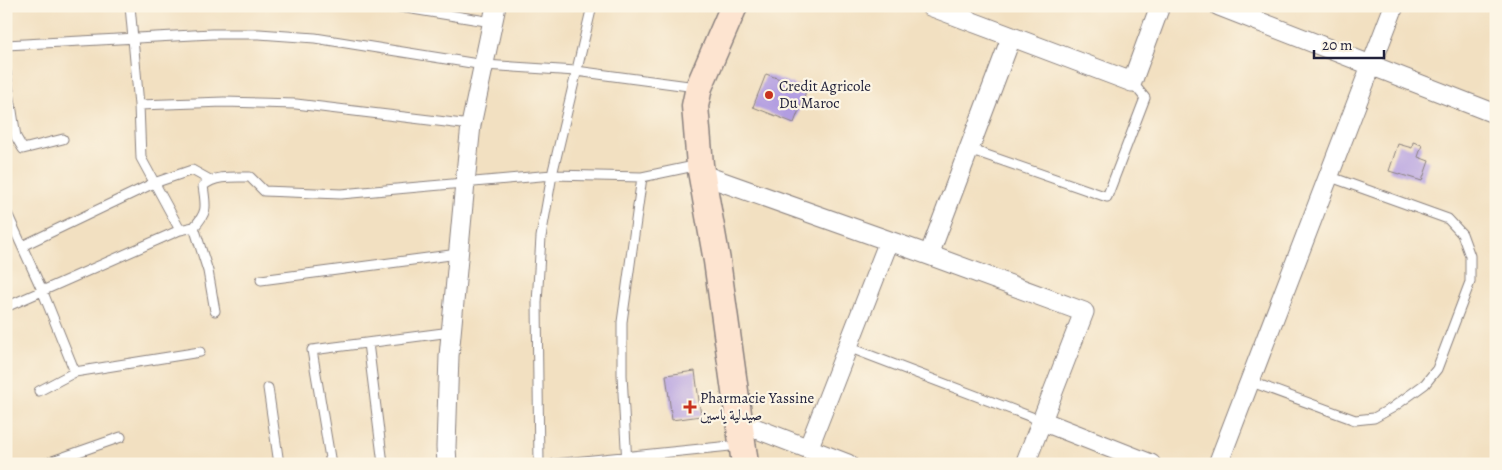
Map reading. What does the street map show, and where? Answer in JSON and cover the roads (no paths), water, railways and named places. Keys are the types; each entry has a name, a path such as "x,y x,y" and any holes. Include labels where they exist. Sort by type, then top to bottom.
{"street":[{"path":"734,6 699,87 695,106 702,170 717,260 742,444 808,448 848,464"},
{"path":"930,6 1132,82 1160,6"},
{"path":"1219,6 1496,114"},
{"path":"1218,464 1394,6"},
{"path":"447,464 447,404 451,332 471,125 494,14"},
{"path":"929,255 1011,38"},
{"path":"702,170 1084,312 1025,464"},
{"path":"808,448 889,241"},
{"path":"1042,421 1151,464"}],"lane":[{"path":"130,6 139,106 141,158 180,230"},
{"path":"394,6 494,14"},
{"path":"539,464 537,303 541,237 552,175 592,6"},
{"path":"6,45 259,34 315,38 484,65 576,71 699,87"},
{"path":"6,72 16,137 23,149 63,140"},
{"path":"969,150 1107,197 1145,98 1132,82"},
{"path":"139,106 224,102 296,104 471,125"},
{"path":"22,246 154,183 192,170 210,180"},
{"path":"6,307 180,230 194,227 204,216 206,203 203,186 210,180 231,176 250,177 264,191 341,194 552,175 642,176 702,170"},
{"path":"626,460 622,375 622,322 642,176"},
{"path":"1250,381 1355,420 1374,418 1392,408 1425,384 1436,369 1470,282 1470,256 1462,234 1448,219 1328,176"},
{"path":"6,211 42,290 75,372"},
{"path":"194,227 208,271 215,310"},
{"path":"261,280 458,254"},
{"path":"331,464 312,350 451,332"},
{"path":"368,343 383,464"},
{"path":"848,347 1042,421"},
{"path":"40,391 75,372 200,352"},
{"path":"268,388 279,464"},
{"path":"44,464 121,436"},
{"path":"554,464 626,460 742,444"}],"place":[{"name":"Credit Agricole Du Maroc","path":"769,95"},
{"name":"Pharmacie Yassine صيدلية ياسين","path":"690,407"}]}
